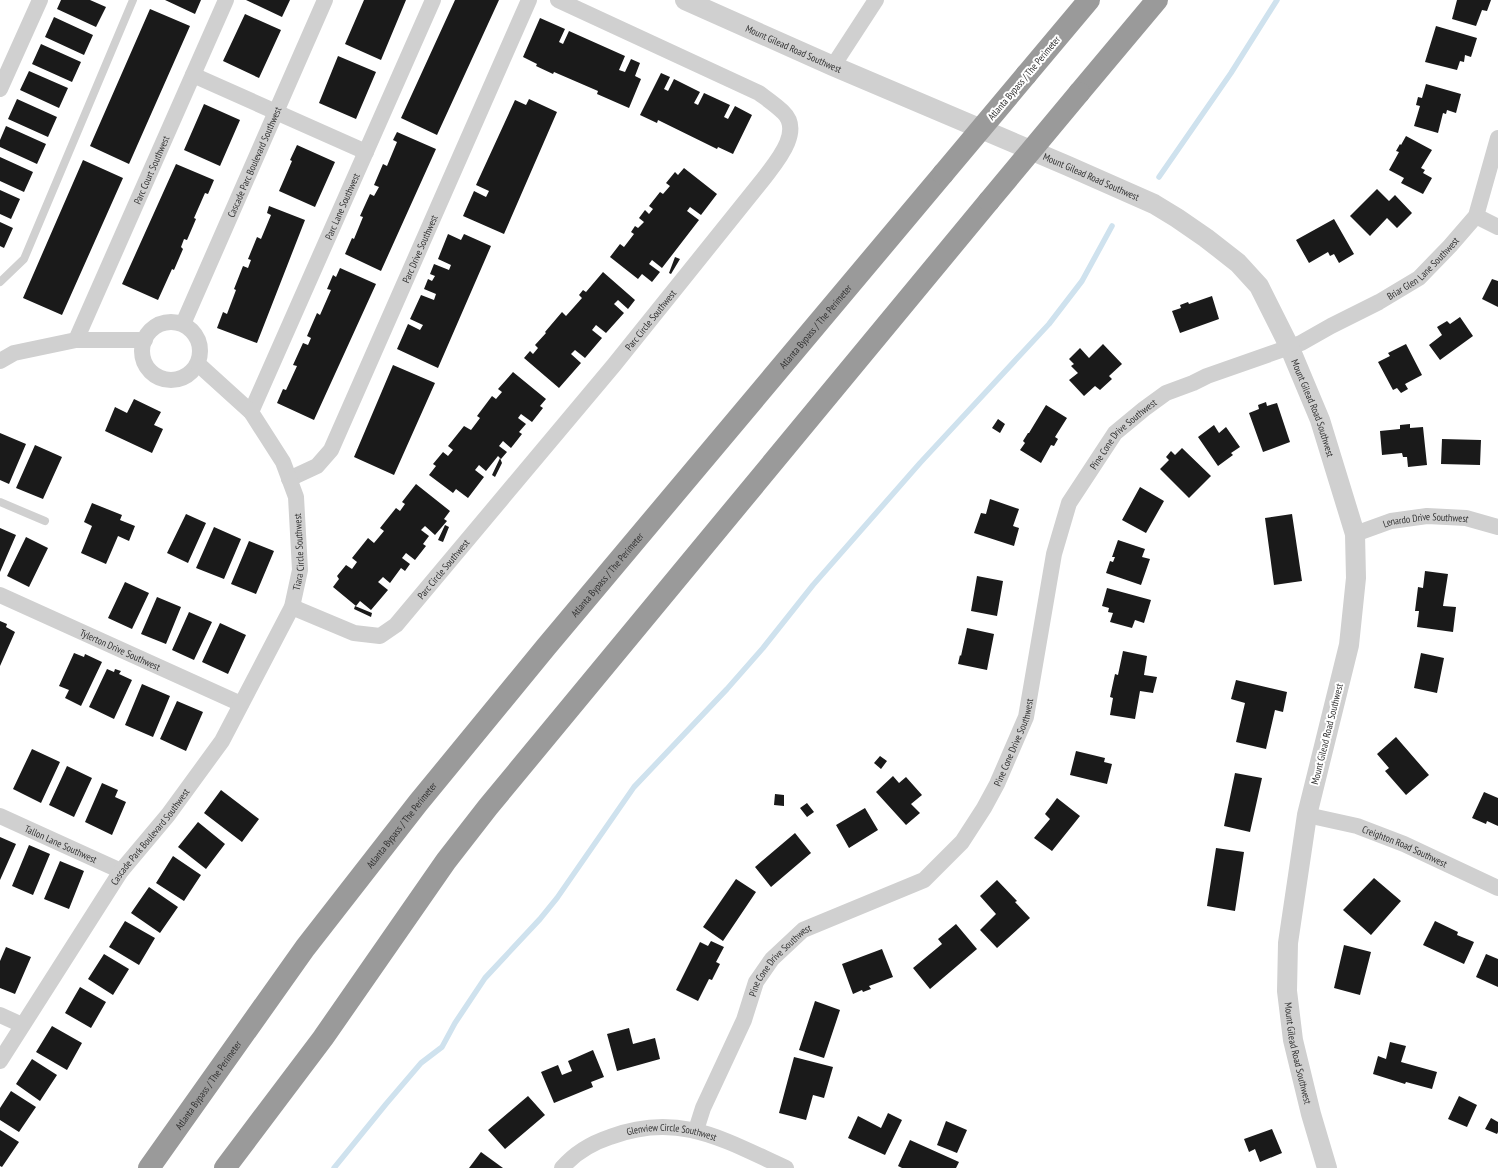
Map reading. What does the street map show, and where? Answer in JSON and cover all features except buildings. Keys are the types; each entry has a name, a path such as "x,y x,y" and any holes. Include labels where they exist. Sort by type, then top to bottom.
{"highway":[{"name":"Atlanta Bypass / The Perimeter","path":"149,1168 305,948 418,803 561,629 1089,0"},
{"path":"225,1168 323,1038 446,861 488,807 1157,0"}],"street":[{"path":"0,89 5,66 40,0"},
{"name":"Parc Court Southwest","path":"76,340 226,0"},
{"name":"Cascade Parc Boulevard Southwest","path":"183,324 325,0"},
{"name":"Parc Lane Southwest","path":"251,412 434,0"},
{"name":"Parc Drive Southwest","path":"289,479 317,466 330,450 528,0"},
{"name":"Parc Circle Southwest","path":"292,607 354,633 380,636 396,625 614,365 783,153 789,139 790,123 784,113 759,93 558,0"},
{"name":"Mount Gilead Road Southwest","path":"685,0 833,66 1154,204 1206,238 1238,263 1259,286 1289,346 1320,420 1355,534 1356,578 1349,644 1306,815 1288,943 1287,991 1293,1040 1310,1114 1327,1168"},
{"path":"833,66 876,0"},
{"path":"193,75 366,152"},
{"name":"Briar Glen Lane Southwest","path":"1289,346 1301,343 1331,326 1374,305 1419,278 1476,216 1498,138"},
{"path":"1476,216 1498,227"},
{"path":"169,322 183,324 196,334 200,356 198,364 187,376 180,379 166,380 152,372 147,366 143,353 145,340 152,330 160,324 169,322"},
{"path":"0,361 14,353 76,340 145,340"},
{"name":"Pine Cone Drive Southwest","path":"696,1130 703,1108 744,1020 756,982 772,959 804,930 924,880 962,842 984,808 997,784 1026,717 1054,554 1069,503 1115,433 1166,393 1207,376 1289,346"},
{"name":"Tiara Circle Southwest","path":"198,364 251,412 283,462 296,497 300,570 292,607"},
{"name":"Lenardo Drive Southwest","path":"1355,534 1391,522 1427,516 1466,518 1498,527"},
{"name":"Tylerton Drive Southwest","path":"0,595 241,704"},
{"name":"Cascade Park Boulevard Southwest","path":"0,1061 121,871 168,815 222,741 292,607"},
{"name":"Creighton Road Southwest","path":"1306,815 1356,826 1404,844 1498,888"},
{"name":"Tallon Lane Southwest","path":"0,816 121,871"},
{"path":"0,1015 22,1025"},
{"name":"Glenview Circle Southwest","path":"562,1168 567,1162 596,1142 628,1130 663,1126 696,1130 719,1138 786,1168"}],"lane":[{"path":"0,282 24,259 133,0"},
{"path":"0,502 45,521"}],"waterway":[{"path":"1159,177 1231,73 1277,0"},
{"path":"334,1168 421,1063 442,1047 455,1023 485,978 540,919 557,898 634,787 727,689 763,648 813,585 920,463 1049,324 1082,281 1112,226"}]}
